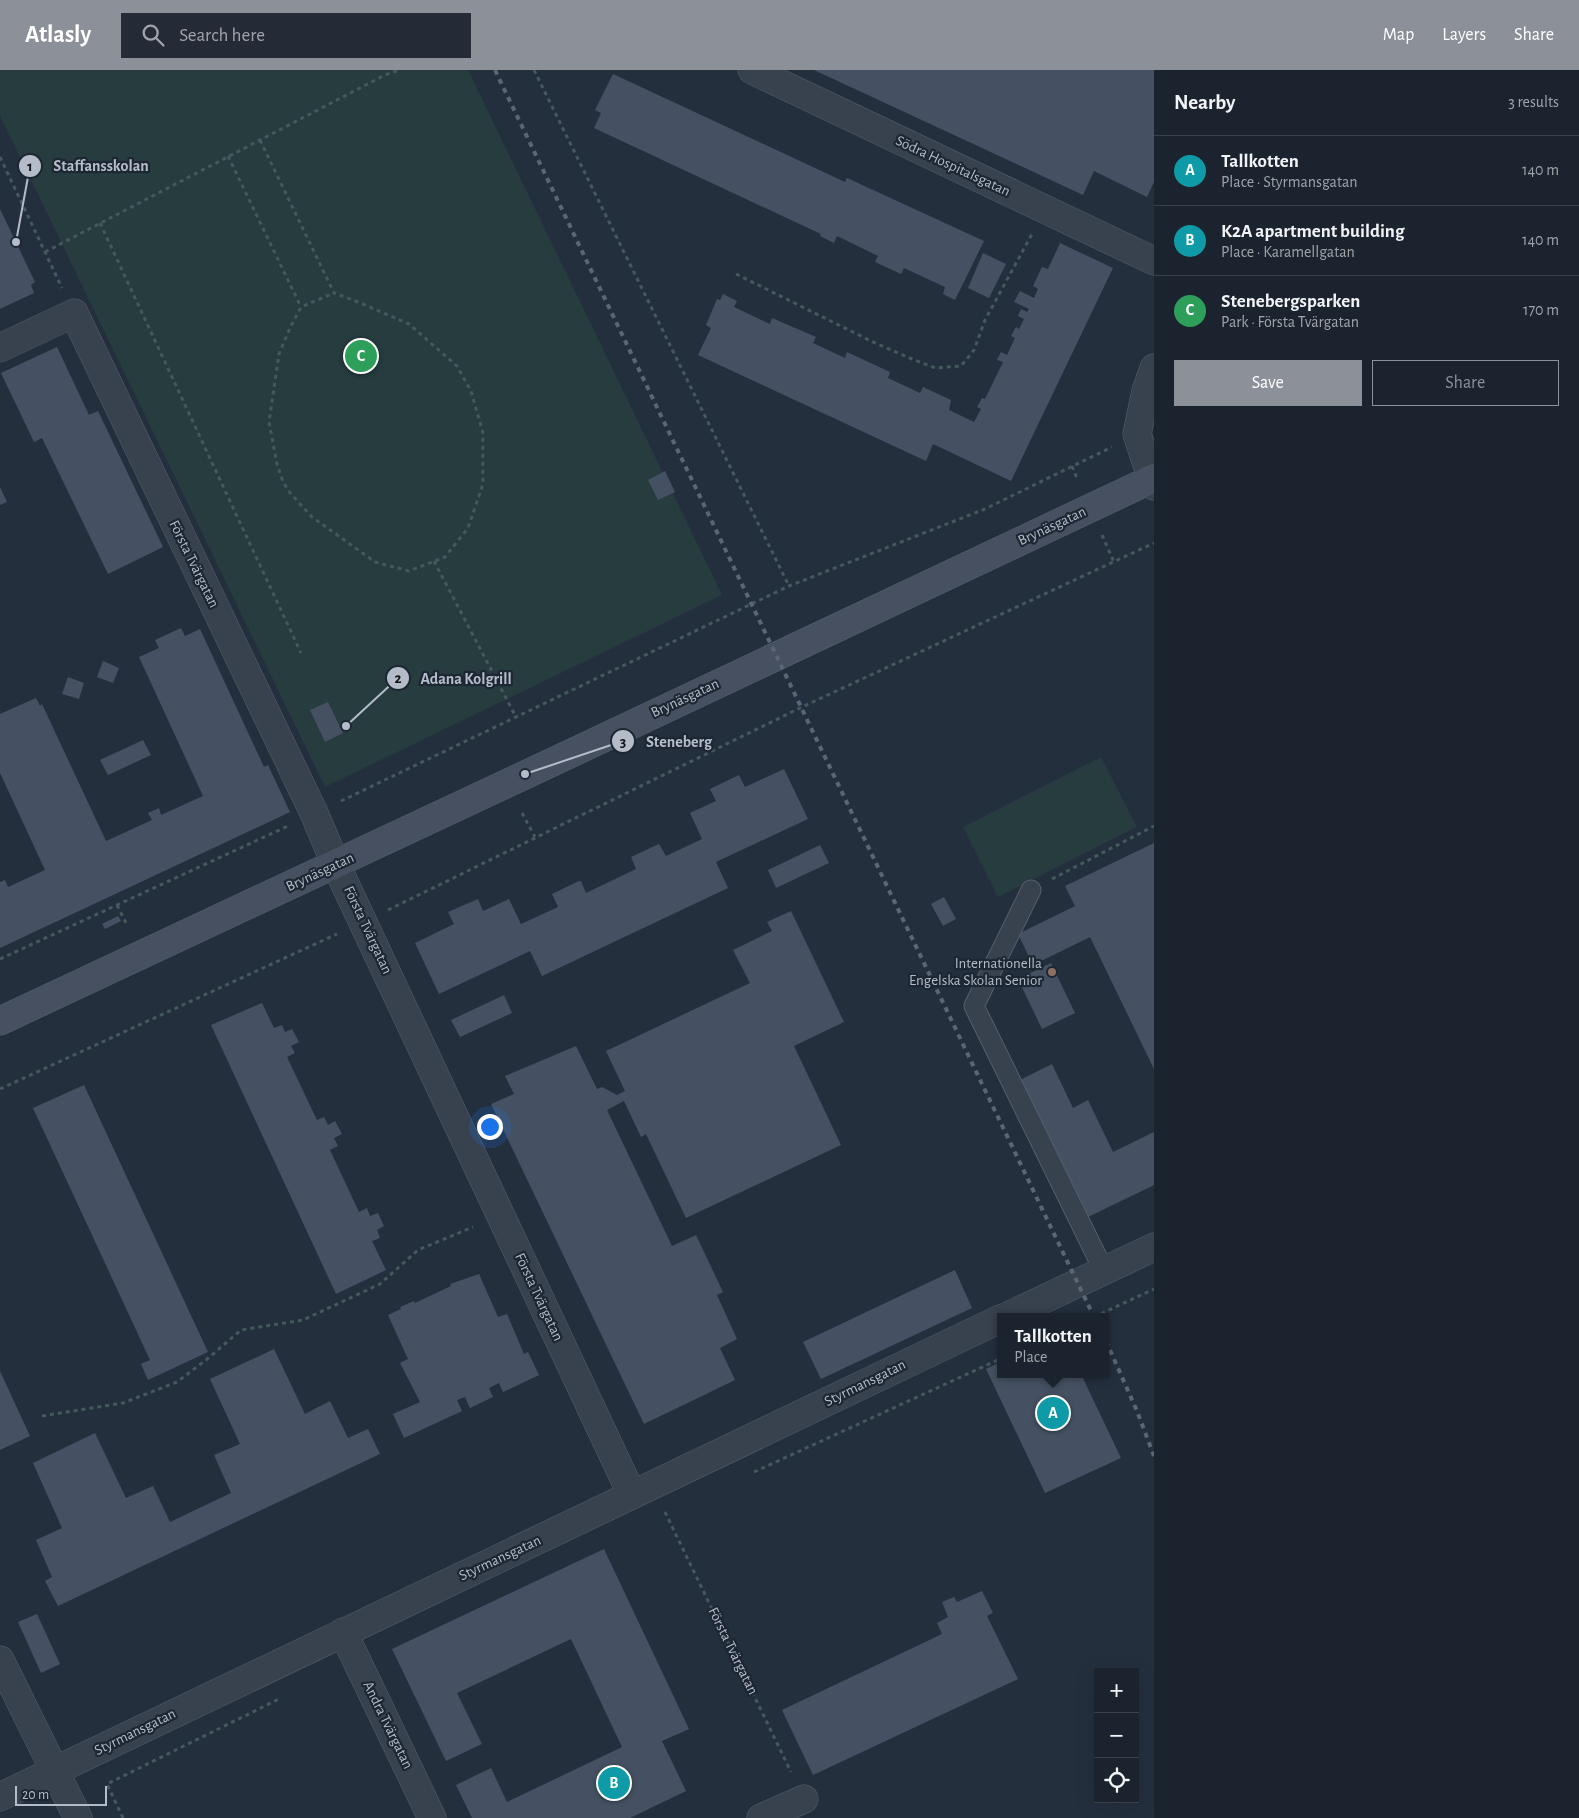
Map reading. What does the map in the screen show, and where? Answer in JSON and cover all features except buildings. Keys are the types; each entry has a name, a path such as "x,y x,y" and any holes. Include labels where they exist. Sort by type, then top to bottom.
{"street":[{"name":"Södra Hospitalsgatan","path":"752,70 1154,261"},
{"path":"0,348 74,313"},
{"name":"Första Tvärgatan","path":"74,313 314,814 336,865 502,1216 642,1490"},
{"path":"1153,481 1137,434 1146,391 1154,368"},
{"name":"Brynäsgatan","path":"0,1021 1153,481"},
{"path":"1015,1313 1154,1246"},
{"name":"Styrmansgatan","path":"0,1797 997,1321"},
{"name":"Andra Tvärgatan","path":"343,1632 432,1818"},
{"path":"1,1662 78,1818"},
{"path":"761,1818 804,1799"}],"lane":[{"path":"1031,890 974,1006 1104,1271"}],"path":[{"path":"45,252 385,75 399,70"},
{"path":"534,70 789,586"},
{"path":"260,140 334,293 409,324 457,366 471,391 483,433 483,484 468,528 445,557 409,571 375,562 312,517 290,493 283,482 277,464 270,422 279,354 301,308 334,293"},
{"path":"228,156 301,308"},
{"path":"0,157 74,313"},
{"path":"736,274 873,342 912,359 935,368 961,366 974,350 985,320 1045,210"},
{"path":"100,224 301,653"},
{"path":"0,959 314,814 789,586 985,509 1137,434"},
{"path":"0,1089 364,922 802,707 1154,543"},
{"path":"434,561 516,717"},
{"path":"522,813 535,837"},
{"path":"1031,890 1154,826"},
{"path":"116,905 127,925"},
{"path":"42,1416 123,1403 177,1382 241,1330 303,1320 380,1284 418,1250 502,1216"},
{"path":"1103,1313 1154,1289"},
{"path":"747,1476 997,1361"},
{"name":"Första Tvärgatan","path":"642,1490 666,1513 804,1799"},
{"path":"657,1517 666,1513"},
{"path":"123,1818 107,1784 286,1696"}],"green space":[{"path":"0,70 468,70 722,595 325,787 0,116"},
{"path":"1101,757 1137,827 998,897 963,827"}],"railway":[{"path":"495,70 1092,1313"},
{"path":"1109,1348 1137,1411 1154,1456"}],"place":[{"name":"Staffansskolan","path":"16,242"},
{"name":"Stenebergsparken","path":"361,356"},
{"name":"Adana Kolgrill","path":"346,726"},
{"name":"Steneberg","path":"525,774"},
{"name":"Internationella Engelska Skolan Senior","path":"1052,972"},
{"name":"Tallkotten","path":"1053,1413"},
{"name":"K2A apartment building","path":"614,1783"}]}
